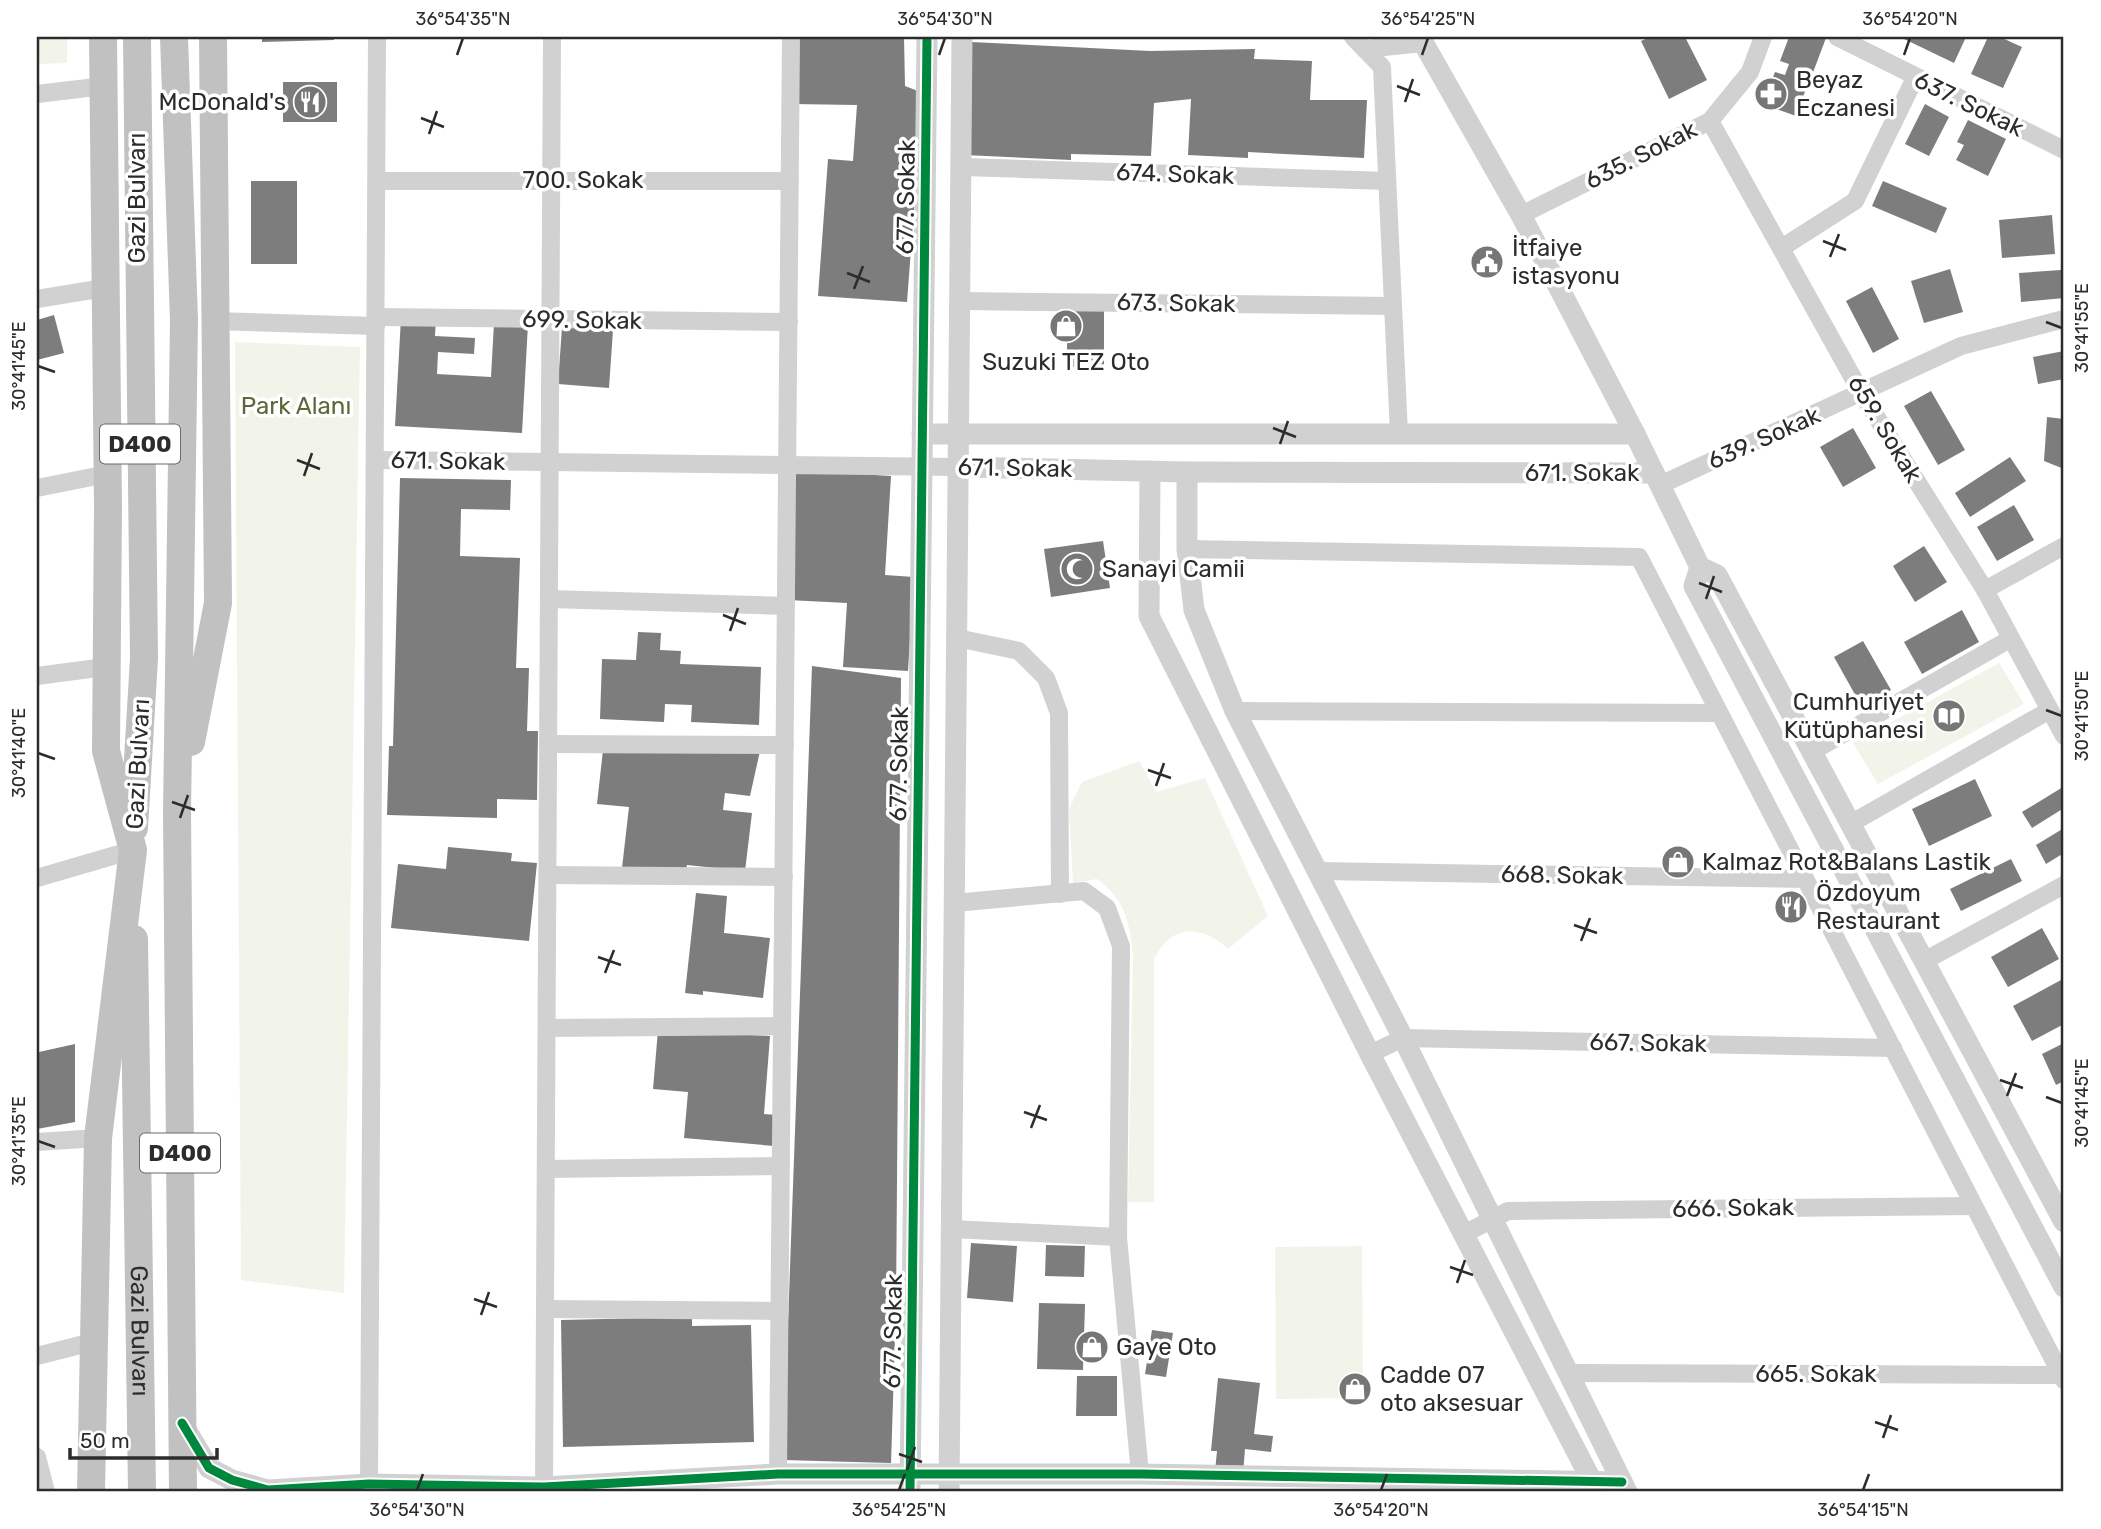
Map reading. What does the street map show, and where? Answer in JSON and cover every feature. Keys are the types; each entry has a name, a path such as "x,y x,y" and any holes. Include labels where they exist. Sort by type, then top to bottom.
{"highway":[{"path":"91,1492 98,1138 132,850 106,751 107,474 103,37"},
{"name":"Gazi Bulvarı","path":"137,37 144,658 132,850 142,1492"},
{"name":"Gazi Bulvarı","path":"174,37 184,320 177,813 183,1492"},
{"path":"177,813 218,603 213,37"}],"street":[{"path":"369,1484 377,37 387,37"},
{"path":"544,1490 552,37"},
{"path":"778,1483 791,37"},
{"name":"677. Sokak","path":"910,1483 927,37"},
{"path":"949,1483 963,167 962,37"},
{"name":"635. Sokak","path":"1521,215 1710,121 1750,72 1763,37"},
{"name":"637. Sokak","path":"1837,37 2062,153"},
{"path":"1359,43 1422,40 1521,215 1635,434 1700,567 1717,575 2064,1222"},
{"path":"1359,43 1382,67 1399,435"},
{"path":"1783,247 1855,201 1915,78"},
{"path":"37,94 104,86"},
{"name":"659. Sokak","path":"1710,121 1783,247 1862,394 1985,590 2064,736"},
{"name":"674. Sokak","path":"963,167 1387,181"},
{"name":"700. Sokak","path":"377,181 790,181"},
{"path":"37,299 104,288"},
{"name":"673. Sokak","path":"960,301 1392,306"},
{"name":"639. Sokak","path":"1657,479 1862,394 1961,346 2064,319"},
{"name":"699. Sokak","path":"214,321 789,322"},
{"name":"671. Sokak","path":"922,434 1635,434"},
{"name":"671. Sokak","path":"375,460 1657,479"},
{"path":"1150,471 1149,616 1370,1054 1596,1487"},
{"path":"182,1423 209,1468 232,1480 268,1490 369,1484 544,1490 778,1483 949,1483 1140,1474 1486,1486 1625,1487 1403,1038 1235,711 1194,610 1187,548 1187,472"},
{"path":"37,488 107,474"},
{"path":"1985,590 2064,546"},
{"path":"1187,548 1639,557 2063,1378"},
{"path":"1700,567 1694,586 2064,1287"},
{"path":"549,599 786,606"},
{"path":"957,638 1018,650 1046,678 1059,713 1060,894"},
{"path":"1812,751 2010,639"},
{"path":"37,676 105,667"},
{"path":"1850,824 2050,709"},
{"path":"1235,711 1719,713"},
{"path":"548,744 785,745"},
{"path":"37,878 132,850"},
{"name":"668. Sokak","path":"1319,871 1805,879"},
{"path":"548,875 783,877"},
{"path":"1924,961 2064,886"},
{"path":"954,903 1084,891 1107,908 1121,946 1118,1237 1140,1474"},
{"path":"547,1028 782,1026"},
{"path":"1370,1054 1403,1038"},
{"name":"667. Sokak","path":"1403,1038 1893,1048"},
{"path":"37,1142 98,1138"},
{"path":"546,1169 781,1166"},
{"name":"666. Sokak","path":"1492,1217 1508,1211 1974,1206"},
{"path":"1464,1234 1492,1217"},
{"path":"952,1229 1118,1237"},
{"path":"545,1309 780,1311"},
{"path":"37,1356 96,1341"},
{"name":"665. Sokak","path":"1569,1373 2063,1378"},
{"path":"37,1457 46,1492"}],"green space":[{"path":"37,37 67,37 67,63 37,64"},
{"name":"Park Alanı","path":"235,342 360,347 344,1293 241,1280"},
{"path":"1999,663 2024,704 1878,784 1853,743"},
{"path":"1139,761 1156,792 1205,778 1268,916 1228,949 1207,935 1187,931 1169,939 1154,959 1154,1202 1128,1202 1133,957 1128,923 1114,895 1097,879 1073,883 1069,809 1082,782"},
{"path":"1362,1246 1363,1398 1276,1399 1275,1247"}],"building":[{"path":"262,37 334,37 334,40 262,42"},
{"path":"797,37 904,37 905,86 923,93 907,302 818,296 828,159 853,161 857,105 792,104"},
{"path":"1650,37 1685,37 1707,80 1669,99 1641,41"},
{"path":"1789,37 1826,38 1812,75 1804,72 1799,86 1806,89 1796,116 1763,104 1775,72 1785,75 1789,64 1780,61"},
{"path":"1900,37 1966,37 1954,63"},
{"path":"1988,37 2000,37 2022,47 2003,88 1971,74"},
{"path":"971,42 1150,51 1255,49 1254,59 1312,61 1310,100 1367,100 1364,158 1248,152 1248,158 1188,155 1191,99 1154,103 1151,156 1071,154 1071,160 965,155"},
{"name":"McDonald's","path":"283,82 337,82 337,122 283,122"},
{"path":"1925,104 1949,117 1929,156 1905,144"},
{"path":"1968,120 2006,139 1988,176 1956,160 1964,145 1957,142"},
{"path":"251,181 297,181 297,264 251,264"},
{"path":"1883,181 1947,208 1936,233 1872,206"},
{"path":"2052,215 2055,254 2002,258 1999,220"},
{"path":"1950,269 1963,312 1924,323 1911,281"},
{"path":"2061,270 2064,298 2021,302 2019,273"},
{"path":"1872,287 1899,339 1873,353 1846,301"},
{"path":"1067,308 1104,309 1104,367 1067,367"},
{"path":"54,315 64,353 37,360 37,320"},
{"path":"401,318 436,319 435,336 475,338 474,354 438,352 437,374 491,377 494,323 528,324 522,433 395,426"},
{"path":"562,327 613,330 609,388 558,384"},
{"path":"2064,351 2064,379 2038,384 2033,357"},
{"path":"1931,391 1965,450 1938,465 1904,406"},
{"path":"2047,417 2064,419 2064,469 2044,461"},
{"path":"1853,428 1876,468 1843,487 1820,447"},
{"path":"2010,457 2026,481 1970,517 1955,493"},
{"path":"796,470 891,476 885,575 914,577 908,671 843,667 847,603 788,600"},
{"path":"400,478 511,480 510,510 461,509 460,556 520,558 516,668 529,668 527,731 538,731 537,800 497,799 497,818 387,815 389,746 393,746"},
{"path":"2014,505 2034,540 1997,561 1977,527"},
{"name":"Sanayi Camii","path":"1103,541 1110,588 1051,597 1044,549"},
{"path":"1924,546 1947,582 1915,602 1893,566"},
{"path":"1962,610 1979,642 1922,674 1904,642"},
{"path":"638,632 661,633 660,650 681,651 680,664 761,667 759,725 691,722 692,705 665,704 664,722 600,719 602,659 636,660"},
{"path":"1863,641 1891,690 1862,707 1834,657"},
{"path":"812,666 901,678 896,1306 891,1463 783,1460"},
{"path":"603,750 760,751 750,796 725,793 723,810 752,813 745,871 687,865 685,875 622,868 629,807 597,804"},
{"path":"1975,779 1992,816 1929,846 1912,809"},
{"path":"2063,787 2064,808 2032,828 2022,812"},
{"path":"2064,828 2064,853 2046,864 2036,845"},
{"path":"448,847 512,853 511,861 537,863 529,941 391,928 398,864 446,869"},
{"path":"2011,859 2022,881 1961,911 1950,889"},
{"path":"696,893 727,896 724,933 770,938 763,998 703,991 703,995 685,993"},
{"path":"2042,928 2059,959 2008,987 1991,957"},
{"path":"2061,980 2064,986 2064,1024 2032,1041 2013,1006"},
{"path":"658,1030 770,1036 764,1114 777,1115 774,1146 684,1138 688,1092 653,1089"},
{"path":"2064,1043 2064,1081 2056,1085 2042,1054"},
{"path":"75,1044 75,1122 37,1129 39,1052"},
{"path":"971,1243 1017,1246 1013,1302 967,1298"},
{"path":"1046,1245 1085,1246 1084,1277 1045,1276"},
{"path":"1039,1303 1085,1304 1083,1370 1037,1369"},
{"path":"692,1317 692,1326 751,1325 754,1442 563,1447 561,1320"},
{"path":"1152,1330 1173,1333 1166,1377 1145,1374"},
{"path":"1077,1376 1117,1376 1117,1416 1076,1416"},
{"path":"1218,1378 1260,1383 1254,1434 1273,1436 1271,1452 1245,1449 1243,1474 1215,1471 1217,1451 1211,1451"}],"cycle path":[{"path":"910,1492 927,37"},
{"path":"182,1423 209,1468 232,1480 268,1490 369,1484 544,1487 778,1474 1140,1474 1622,1482"}],"place":[{"name":"Beyaz Eczanesi","path":"1771,94"},
{"name":"McDonald's","path":"310,102"},
{"name":"İtfaiye istasyonu","path":"1487,262"},
{"name":"Suzuki TEZ Oto","path":"1066,326"},
{"name":"Sanayi Camii","path":"1077,569"},
{"name":"Cumhuriyet Kütüphanesi","path":"1949,716"},
{"name":"Kalmaz Rot&Balans Lastik","path":"1678,862"},
{"name":"Özdoyum Restaurant","path":"1791,907"},
{"name":"Gaye Oto","path":"1092,1347"},
{"name":"Cadde 07 oto aksesuar","path":"1355,1389"}]}
